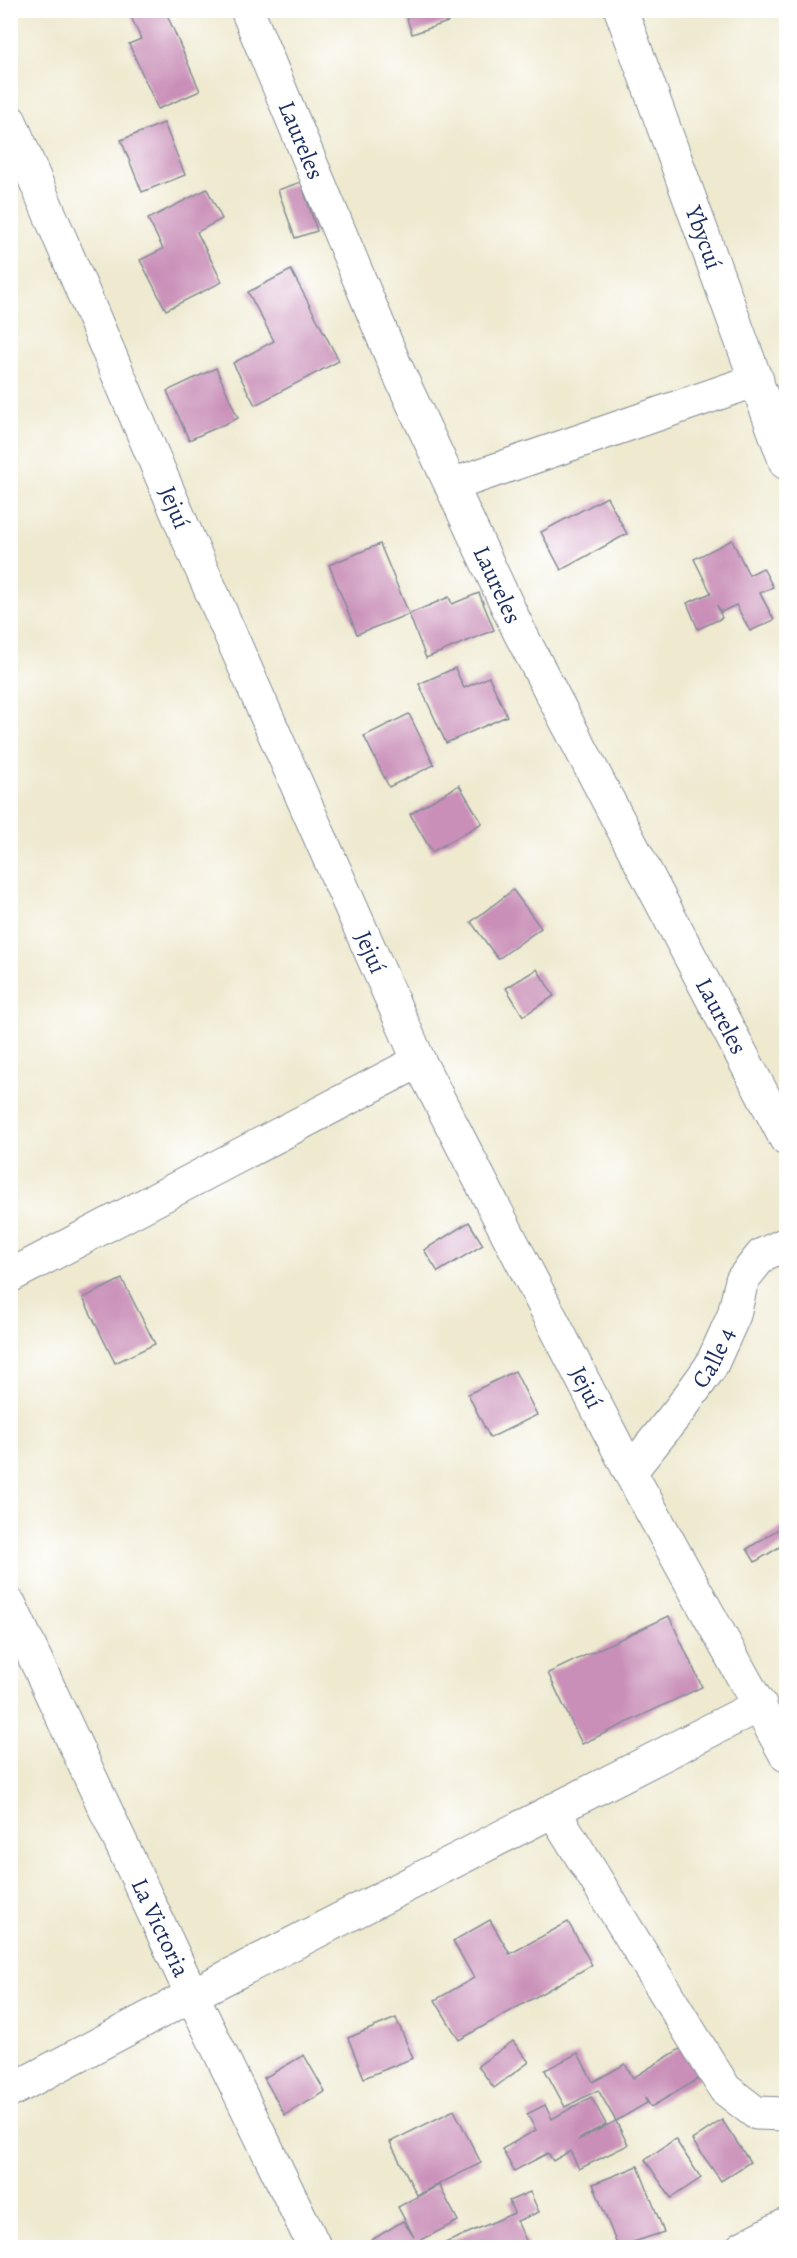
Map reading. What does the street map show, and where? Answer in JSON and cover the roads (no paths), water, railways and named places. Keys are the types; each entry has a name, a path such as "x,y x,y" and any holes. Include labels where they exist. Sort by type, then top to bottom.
{"street":[{"name":"Laureles","path":"247,10 396,364 519,631 786,1139"},
{"name":"Ybycuí","path":"621,10 786,464"},
{"name":"Jejuí","path":"10,121 190,543 419,1061 630,1472 786,1755"},
{"path":"452,485 757,380"},
{"path":"10,1276 419,1061"},
{"name":"Calle 4","path":"630,1472 711,1366 734,1315 742,1280 762,1255 786,1244"},
{"name":"La Victoria","path":"10,1605 192,1995 315,2247"},
{"path":"10,2091 192,1995 760,1705"},
{"path":"553,1810 725,2089 756,2114 786,2114"},
{"path":"742,2247 786,2225"}]}
